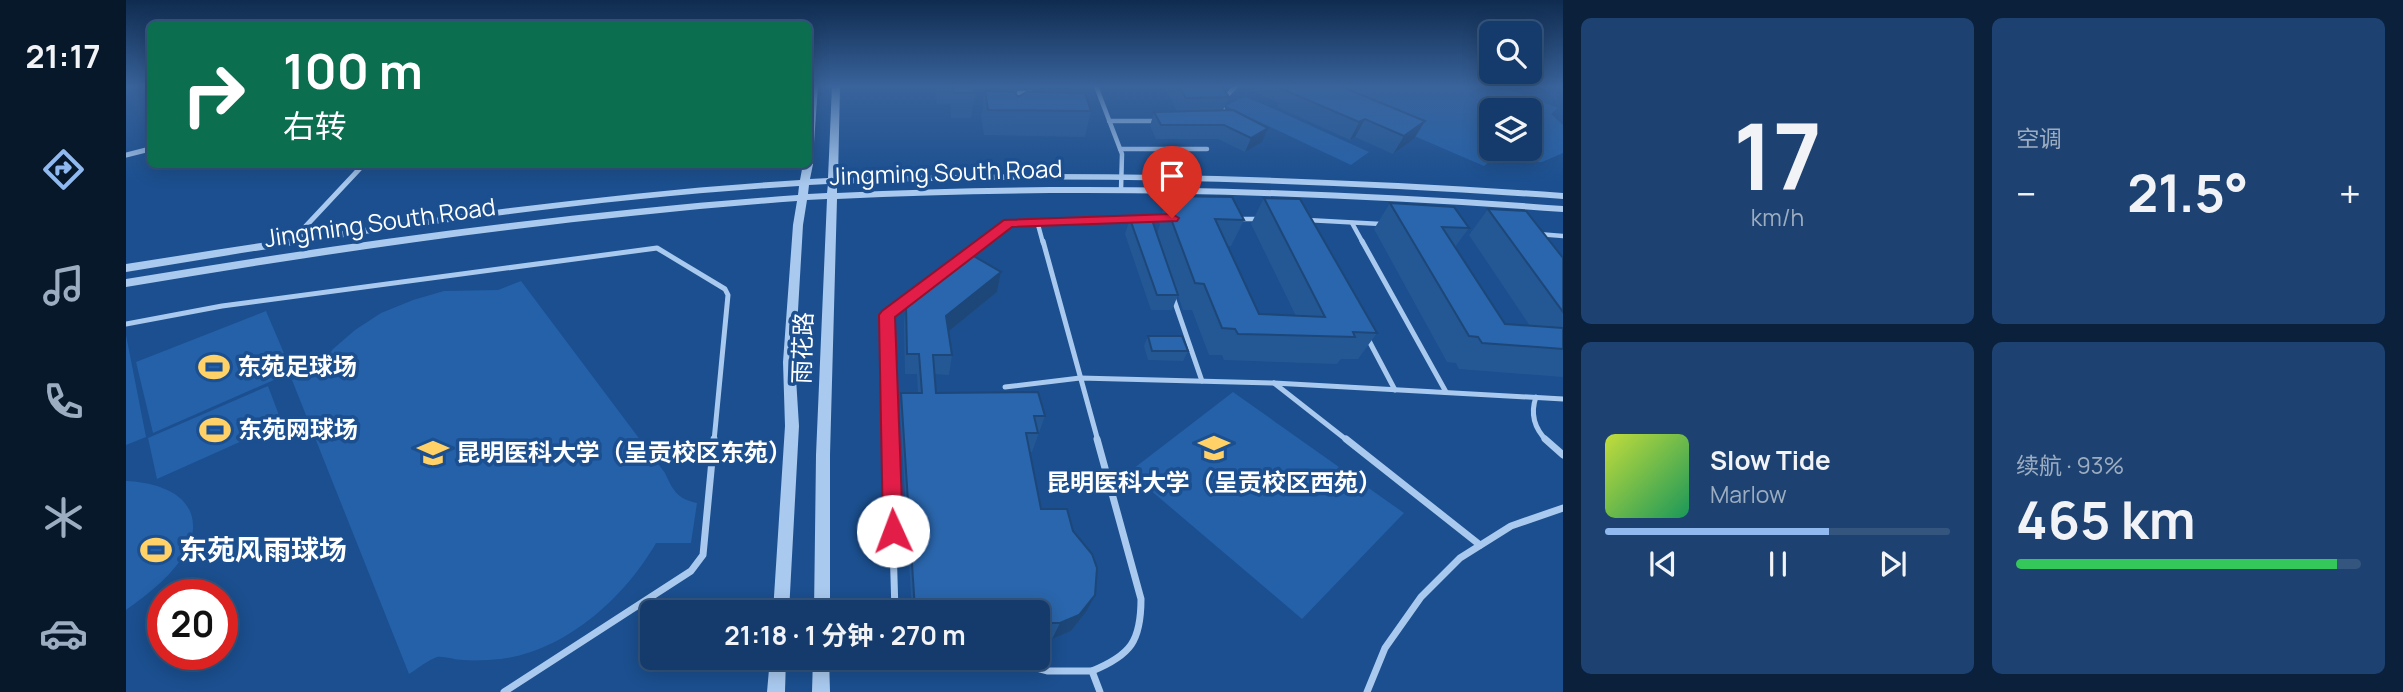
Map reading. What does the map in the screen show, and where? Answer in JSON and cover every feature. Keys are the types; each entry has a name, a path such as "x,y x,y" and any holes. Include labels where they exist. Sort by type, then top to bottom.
{"street":[{"name":"雨花路","path":"822,600 823,455 835,118"},
{"path":"126,155 147,150"},
{"path":"299,241 305,227 360,168"},
{"name":"雨花路","path":"782,600 792,426 789,362 798,225 808,168"},
{"name":"Jingming South Road","path":"126,268 299,241 579,204 718,188 833,181 1121,177 1386,185 1563,197"},
{"name":"Jingming South Road","path":"126,283 412,238 578,217 833,197 1022,189 1121,190 1395,198 1563,209"},
{"path":"776,692 777,670"},
{"path":"821,670 821,692"}],"lane":[{"path":"1121,190 1121,152 1109,121 1160,121"},
{"path":"1121,152 1207,149"},
{"path":"1146,217 1150,230"},
{"path":"895,600 887,315 1009,223 1037,220 1172,218"},
{"path":"1225,219 1264,219"},
{"path":"1037,220 1141,599 1141,630 1124,656 1093,671 1043,670"},
{"path":"1310,232 1303,220 1394,225"},
{"path":"1352,223 1446,393"},
{"path":"1529,233 1563,236"},
{"path":"126,324 222,306 654,248 660,249 725,289 728,295 703,555 691,571 504,692"},
{"path":"1172,293 1202,381"},
{"path":"1362,329 1395,390"},
{"path":"1005,387 1080,378 1274,383 1563,399"},
{"path":"1274,383 1480,545"},
{"path":"1536,397 1531,407 1533,420 1541,435 1563,455"},
{"path":"1367,692 1385,648 1421,597 1460,558 1511,527 1563,508"},
{"path":"1093,671 1100,692"}],"shaded area":[{"path":"1252,118 1294,118 1369,152 1351,165"},
{"path":"1373,118 1479,118 1479,161 1490,161 1484,166"},
{"path":"1542,118 1556,118 1563,125 1563,153 1542,162 1516,161 1542,161"},
{"path":"521,281 665,473 674,489 685,499 697,503 691,543 656,543 628,583 610,601 570,633 548,645 501,659 460,660 437,657 409,674 292,380 319,369 333,349 381,313 444,291 498,290"},
{"name":"东苑足球场","path":"266,311 292,372 153,433 136,362"},
{"path":"126,335 146,437 126,445"},
{"name":"东苑网球场","path":"268,386 282,423 157,479 148,438"},
{"path":"1233,392 1404,513 1302,619 1129,472"},
{"name":"东苑风雨球场","path":"126,481 160,487 180,498 192,517 193,529 191,542 178,564 164,579 147,579 147,594 126,610"}],"building":[{"path":"1157,118 1249,118 1268,128 1251,138 1224,125 1161,125"},
{"path":"1350,118 1418,118 1425,121 1404,136 1365,119 1359,122"},
{"path":"1168,196 1232,197 1244,220 1215,219 1259,314 1325,317 1264,198 1300,199 1377,333 1353,332 1355,337 1238,334 1235,329 1222,328 1204,284 1195,283 1167,208 1173,208"},
{"path":"1390,203 1454,207 1469,228 1442,227 1505,324 1563,328 1563,349 1482,343 1478,337 1469,336"},
{"path":"1488,209 1526,211 1563,258 1563,312"},
{"path":"1130,219 1152,220 1178,295 1157,295"},
{"path":"970,254 1001,272 946,316 952,355 933,355 936,393 1038,392 1045,416 1034,416 1038,433 1026,433 1041,509 1067,509 1073,531 1092,554 1097,568 1095,595 1079,615 1060,623 1050,623 1050,600 914,600 901,393 922,393 919,354 907,354 906,303"},
{"path":"1148,336 1182,336 1188,351 1152,351"}],"place":[{"name":"东苑足球场","path":"214,367"},
{"name":"东苑网球场","path":"215,430"},
{"name":"昆明医科大学（呈贡校区西苑）","path":"1214,448"},
{"name":"昆明医科大学（呈贡校区东苑）","path":"433,453"},
{"name":"东苑风雨球场","path":"156,550"}],"route":[{"path":"893,531 887,315 1009,223 1037,220 1172,218"}]}
